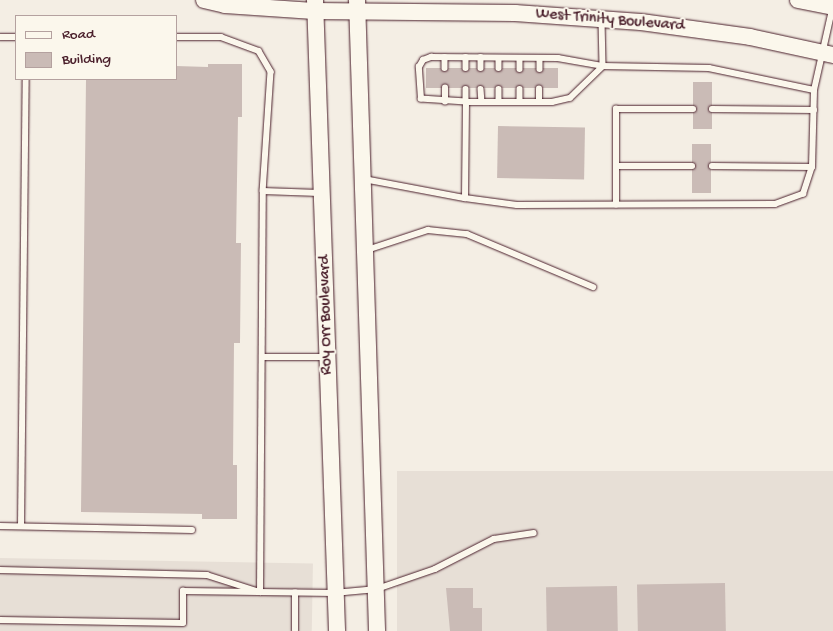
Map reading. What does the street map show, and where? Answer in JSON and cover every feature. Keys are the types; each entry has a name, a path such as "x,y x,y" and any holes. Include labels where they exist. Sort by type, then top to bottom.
{"main road":[{"name":"West Trinity Boulevard","path":"204,0 225,5 358,6 602,19 750,36 827,54"},
{"path":"798,0 833,7"},
{"name":"Roy Orr Boulevard","path":"314,6 324,193 334,593 337,631"},
{"path":"358,6 363,251 377,589 377,631"}],"lane":[{"path":"362,178 466,198 517,205 775,204 802,194 812,167 814,90 827,54 833,7"},
{"path":"602,19 603,66 570,98 539,102 445,102 421,99 418,67 423,60 445,57 540,58 603,66 709,68 814,90"},
{"path":"178,37 221,36 259,50 271,72 263,191 260,592"},
{"path":"0,37 15,37"},
{"path":"445,57 445,68"},
{"path":"466,57 466,68"},
{"path":"481,57 481,68"},
{"path":"499,58 499,68"},
{"path":"520,58 520,69"},
{"path":"540,58 540,69"},
{"path":"21,526 26,80"},
{"path":"445,88 445,102"},
{"path":"466,89 466,198"},
{"path":"481,89 482,102"},
{"path":"499,89 499,102"},
{"path":"520,89 520,102"},
{"path":"539,89 539,102"},
{"path":"616,205 616,109 693,109"},
{"path":"712,109 814,110"},
{"path":"616,166 692,166"},
{"path":"712,166 812,167"},
{"path":"263,191 324,193"},
{"path":"363,251 428,230 467,234 593,287"},
{"path":"262,357 328,357"},
{"path":"0,526 192,530"},
{"path":"0,620 183,623 183,591 334,593 377,589 435,569 494,539 534,533"},
{"path":"0,570 207,575 260,592"},
{"path":"295,593 295,631"}],"shaded area":[{"path":"397,471 833,471 833,631 397,631"},
{"path":"0,558 313,563 312,631 0,631"}],"building":[{"path":"208,64 242,64 242,117 238,117 236,243 241,243 240,343 234,343 233,465 237,465 237,519 202,519 202,514 81,512 86,80 178,80 178,66 208,67"},
{"path":"426,68 558,68 558,88 426,88"},
{"path":"693,82 712,82 712,129 693,129"},
{"path":"498,126 585,128 584,180 497,178"},
{"path":"692,144 711,144 711,193 692,193"},
{"path":"725,583 726,631 638,631 637,585"},
{"path":"617,586 618,631 547,631 546,587"},
{"path":"446,588 473,588 473,608 482,608 482,631 450,631"}]}
